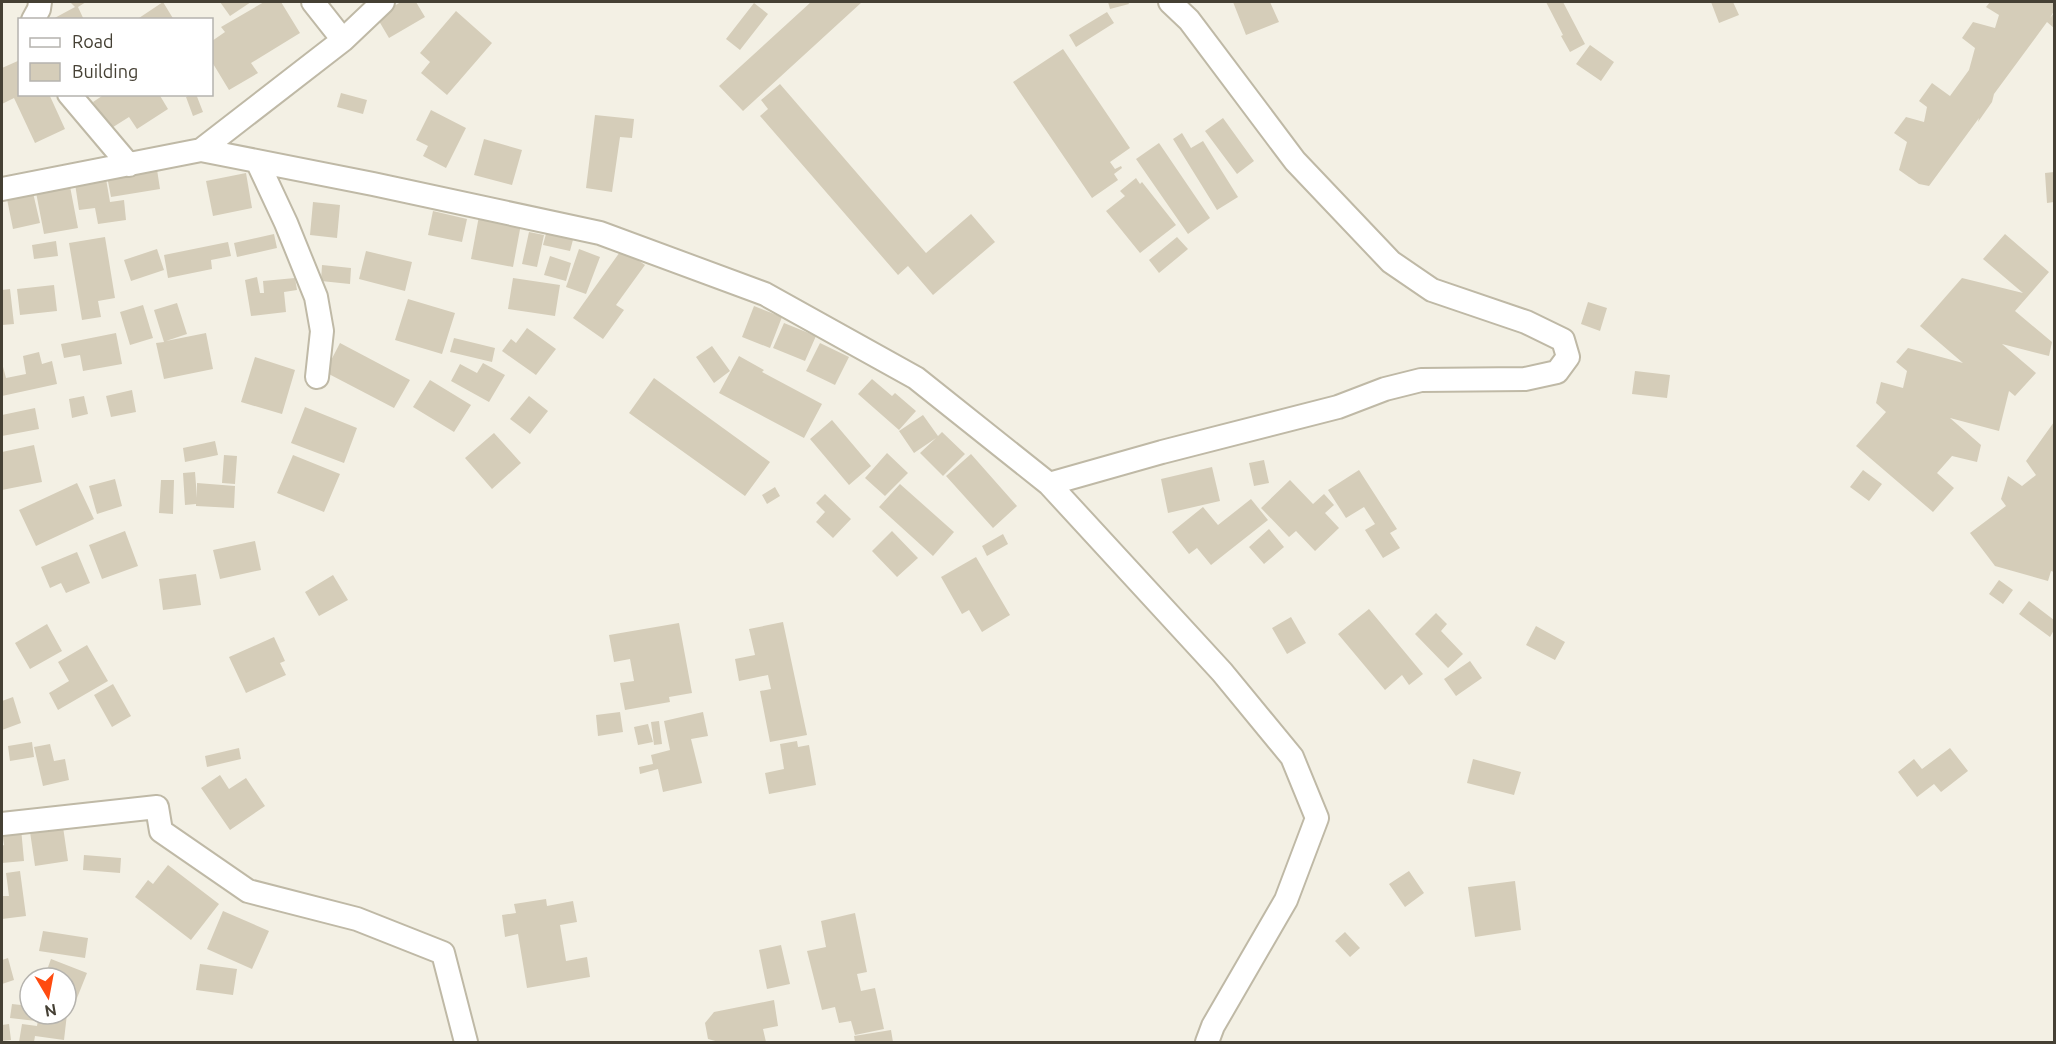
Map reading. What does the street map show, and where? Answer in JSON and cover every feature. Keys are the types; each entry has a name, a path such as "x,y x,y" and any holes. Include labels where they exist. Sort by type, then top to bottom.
{"street":[{"path":"34,18 40,2"},
{"path":"313,2 343,40"},
{"path":"201,150 343,40 383,2"},
{"path":"1049,484 1162,452 1338,407 1384,389 1421,380 1525,379 1557,372 1568,357 1563,340 1526,322 1432,290 1391,262 1295,160 1189,20 1170,2"},
{"path":"71,96 129,165"},
{"path":"2,189 201,150 257,161 600,233 765,294 916,378 1049,484 1222,672 1292,757 1317,818 1286,900 1213,1026 1207,1042"},
{"path":"257,161 286,223 316,297 322,332 317,377"},
{"path":"2,824 157,807 161,831 248,891 357,919 443,953 466,1042"}],"building":[{"path":"70,2 86,2 78,7 83,18 55,18 75,7"},
{"path":"163,2 173,18 139,18"},
{"path":"220,2 251,2 230,16"},
{"path":"264,2 281,2 300,33 251,63 258,73 229,90 213,64 213,40 225,32 221,27"},
{"path":"401,2 416,2 425,17 389,38 376,16"},
{"path":"811,2 862,2 743,111 719,86"},
{"path":"1108,2 1128,2 1129,4 1110,9"},
{"path":"1233,2 1270,2 1279,22 1246,35"},
{"path":"1546,2 1563,2 1585,44 1570,52"},
{"path":"1711,2 1733,2 1739,15 1719,23"},
{"path":"1990,2 2054,2 2054,11 2050,18 2054,13 2054,28 2047,22 1994,94 1992,102 1978,122 1979,118 1929,186 1919,184 1899,170 1907,142 1894,133 1906,117 1924,122 1927,107 1919,101 1932,83 1950,96 1969,70 1975,48 1962,38 1973,22 1995,28 1999,15 1986,7"},
{"path":"754,3 768,14 740,50 726,39"},
{"path":"456,11 492,43 447,95 421,73 430,62 420,53"},
{"path":"1107,12 1114,23 1076,47 1069,35"},
{"path":"1590,45 1614,62 1601,81 1576,64"},
{"path":"1063,49 1130,148 1110,162 1115,169 1121,166 1122,168 1114,174 1118,180 1092,198 1013,82"},
{"path":"18,61 18,96 50,96 65,129 35,143 14,98 2,104 2,68"},
{"path":"780,84 926,253 971,214 995,242 933,295 908,266 898,275 760,116 768,109 761,100"},
{"path":"341,93 367,100 363,114 337,107"},
{"path":"102,96 160,96 168,109 137,129 129,117 110,129 93,102"},
{"path":"197,96 203,112 193,116 186,97"},
{"path":"431,110 466,128 446,168 423,156 428,146 416,140"},
{"path":"595,115 634,119 632,138 620,137 612,192 586,188"},
{"path":"1223,118 1254,161 1237,174 1205,131"},
{"path":"1182,133 1191,148 1203,141 1238,197 1217,210 1173,139"},
{"path":"484,139 522,150 512,185 474,175"},
{"path":"1159,143 1210,218 1188,234 1136,159"},
{"path":"156,163 160,189 111,197 106,171"},
{"path":"2054,172 2054,202 2047,203 2045,173"},
{"path":"105,173 110,202 124,200 126,220 98,224 95,208 79,210 74,177"},
{"path":"246,173 252,208 213,216 206,181"},
{"path":"68,176 78,228 44,234 34,182"},
{"path":"1136,178 1140,184 1142,182 1176,225 1140,253 1106,211 1125,196 1120,191"},
{"path":"31,184 40,223 13,229 5,189"},
{"path":"313,202 340,205 337,238 310,235"},
{"path":"433,211 467,219 462,242 428,235"},
{"path":"479,216 521,224 513,267 471,259"},
{"path":"547,230 574,236 570,251 543,245"},
{"path":"529,232 544,235 537,267 522,264"},
{"path":"274,234 277,248 237,257 234,243"},
{"path":"2005,234 2049,272 2015,311 2052,342 2049,356 2002,344 2036,373 2015,396 2009,391 1999,431 1950,418 1981,445 1977,462 1952,456 1937,473 1954,488 1933,512 1856,446 1886,412 1876,403 1881,382 1903,388 1907,371 1896,362 1908,348 1963,363 1920,326 1962,278 2023,293 1983,259"},
{"path":"105,237 115,298 98,301 101,317 82,320 69,243"},
{"path":"1177,237 1188,249 1159,273 1149,260"},
{"path":"56,241 58,256 34,259 32,245"},
{"path":"228,242 231,256 211,260 212,269 168,278 164,255"},
{"path":"157,249 164,270 131,281 124,260"},
{"path":"579,249 600,257 586,294 566,287"},
{"path":"622,249 645,265 616,305 624,310 603,339 573,318"},
{"path":"366,251 412,262 405,291 359,279"},
{"path":"550,256 571,263 566,281 544,275"},
{"path":"322,265 351,268 350,284 321,281"},
{"path":"257,277 260,293 264,293 263,281 295,278 297,290 284,292 286,312 251,316 245,280"},
{"path":"513,278 560,285 555,316 508,309"},
{"path":"54,285 57,311 20,315 17,289"},
{"path":"10,289 14,324 2,325 2,290"},
{"path":"408,299 455,313 442,354 395,340"},
{"path":"1588,302 1607,308 1600,331 1581,324"},
{"path":"177,303 187,334 166,341 206,333 213,369 164,379 156,343 164,342 154,310"},
{"path":"143,305 153,338 130,345 120,312"},
{"path":"754,306 782,317 770,348 742,337"},
{"path":"784,323 816,336 805,361 773,348"},
{"path":"527,328 556,349 536,375 502,351 511,339 516,343"},
{"path":"116,333 122,364 83,371 80,355 64,358 61,344"},
{"path":"454,338 495,348 492,362 450,352"},
{"path":"340,343 410,380 394,408 325,372"},
{"path":"820,343 849,357 835,385 806,371"},
{"path":"712,346 730,371 714,383 696,357"},
{"path":"39,352 42,364 52,361 57,384 2,396 2,363 6,378 26,374 23,356"},
{"path":"739,356 764,370 762,372 822,404 804,438 719,393"},
{"path":"255,357 295,370 282,414 241,402"},
{"path":"483,363 505,375 489,402 451,381 460,364 477,373"},
{"path":"1635,371 1670,375 1667,398 1632,394"},
{"path":"654,378 770,462 745,496 629,413"},
{"path":"872,379 892,396 895,393 916,411 899,430 858,394"},
{"path":"430,380 471,405 454,432 413,407"},
{"path":"132,390 136,412 111,417 106,396"},
{"path":"84,396 88,414 72,418 69,399"},
{"path":"529,396 548,411 530,434 510,419"},
{"path":"305,407 357,428 344,463 291,443"},
{"path":"35,408 39,429 2,436 2,415"},
{"path":"923,415 938,436 942,432 965,454 943,476 920,453 936,438 914,453 899,431"},
{"path":"832,420 871,466 849,485 810,439"},
{"path":"2054,422 2054,572 2051,571 2048,581 1995,566 1970,533 2006,506 2001,499 2008,476 2022,486 2036,475 2026,461"},
{"path":"494,433 521,463 492,489 465,458"},
{"path":"215,441 218,455 185,462 183,448"},
{"path":"34,445 42,482 2,490 2,452"},
{"path":"887,453 908,473 885,496 865,478"},
{"path":"971,454 1017,506 993,528 946,476"},
{"path":"224,455 237,456 235,484 222,483"},
{"path":"293,455 340,474 324,512 277,493"},
{"path":"1264,460 1269,483 1254,486 1249,463"},
{"path":"1212,467 1220,501 1168,513 1161,479"},
{"path":"1359,470 1397,529 1390,533 1400,548 1383,558 1365,530 1375,524 1364,507 1346,518 1328,490"},
{"path":"1863,470 1882,484 1869,501 1850,487"},
{"path":"195,472 197,498 197,483 235,486 234,508 185,505 183,473"},
{"path":"115,479 122,506 97,514 89,486"},
{"path":"161,480 174,480 173,514 159,513"},
{"path":"1290,480 1313,504 1324,494 1334,505 1325,513 1339,528 1315,551 1296,531 1289,537 1261,508"},
{"path":"77,483 94,519 36,546 19,510"},
{"path":"900,484 954,532 933,556 879,507"},
{"path":"775,487 780,496 767,504 762,495"},
{"path":"825,494 851,519 833,538 816,522 825,512 816,503"},
{"path":"1251,499 1268,520 1211,565 1197,548 1189,554 1172,532 1203,507 1218,525"},
{"path":"1269,529 1284,547 1264,564 1249,547"},
{"path":"125,531 138,566 102,579 89,545"},
{"path":"892,531 918,558 897,577 872,551"},
{"path":"1003,534 1008,544 987,556 982,546"},
{"path":"255,541 261,570 220,579 213,550"},
{"path":"77,552 90,583 66,593 61,583 50,588 41,567"},
{"path":"976,557 1010,615 982,632 969,610 962,614 941,577"},
{"path":"196,574 201,605 163,610 159,579"},
{"path":"333,575 348,600 319,616 305,592"},
{"path":"1999,580 2013,590 2003,604 1989,594"},
{"path":"2029,601 2054,620 2054,630 2050,637 2019,614"},
{"path":"1369,609 1423,674 1409,685 1402,675 1385,690 1338,634"},
{"path":"1436,613 1447,624 1441,631 1463,654 1448,668 1415,634"},
{"path":"1291,617 1306,643 1287,654 1272,628"},
{"path":"783,622 807,735 770,742 760,691 771,689 768,675 739,681 735,659 755,655 749,629"},
{"path":"679,623 692,693 669,697 670,702 625,710 620,683 634,681 630,659 614,662 609,635"},
{"path":"47,624 62,651 30,669 15,643"},
{"path":"1536,626 1565,642 1555,660 1526,645"},
{"path":"274,637 285,661 280,663 286,675 246,693 229,657"},
{"path":"87,645 108,681 58,710 49,693 69,681 58,662"},
{"path":"1470,661 1482,678 1456,696 1444,679"},
{"path":"113,684 131,716 112,727 94,695"},
{"path":"13,697 21,723 2,730 2,701"},
{"path":"620,712 623,732 598,736 596,715"},
{"path":"703,712 708,736 691,739 702,783 663,792 658,769 640,774 639,767 653,764 651,755 670,750 664,721"},
{"path":"659,721 662,744 654,745 651,722"},
{"path":"648,724 653,742 638,745 634,727"},
{"path":"797,741 798,747 809,745 816,785 769,794 765,773 784,769 780,744"},
{"path":"32,742 34,757 10,761 8,746"},
{"path":"50,744 54,761 65,759 69,780 43,786 34,747"},
{"path":"239,748 241,759 207,767 205,756"},
{"path":"1950,748 1968,771 1941,792 1934,784 1917,797 1898,772 1914,759 1922,769"},
{"path":"1473,759 1521,772 1514,795 1467,783"},
{"path":"220,775 229,789 246,778 265,806 230,830 201,788"},
{"path":"62,820 68,861 35,866 29,825"},
{"path":"21,828 24,861 2,863 2,846 4,845 2,830"},
{"path":"84,855 121,858 120,873 83,870"},
{"path":"168,865 219,904 191,940 135,897 148,880 153,884"},
{"path":"20,871 26,916 2,919 2,896 9,896 6,873"},
{"path":"1409,871 1424,893 1405,907 1389,884"},
{"path":"1515,881 1521,930 1475,937 1468,887"},
{"path":"546,899 547,906 573,901 577,922 560,925 566,961 587,957 590,977 527,988 518,934 505,937 502,915 516,913 514,904"},
{"path":"223,911 269,931 252,969 207,949"},
{"path":"855,913 867,972 857,974 861,991 875,988 884,1029 855,1035 851,1021 839,1023 835,1007 822,1010 807,951 826,947 821,921"},
{"path":"43,931 88,938 85,958 39,951"},
{"path":"1345,932 1360,948 1350,957 1335,941"},
{"path":"781,945 790,984 767,989 759,950"},
{"path":"8,958 14,980 2,984 2,960"},
{"path":"51,959 69,966 48,966"},
{"path":"200,964 237,969 233,995 196,990"},
{"path":"78,970 87,973 78,996"},
{"path":"774,1000 778,1026 763,1029 766,1042 719,1042 708,1039 705,1023 714,1012"},
{"path":"12,1004 18,1005 18,1019 10,1018"},
{"path":"9,1024 11,1040 2,1041 2,1025"},
{"path":"22,1026 66,1026 64,1040 35,1036 34,1042 19,1042"},
{"path":"891,1030 893,1042 855,1042 854,1036"}]}
